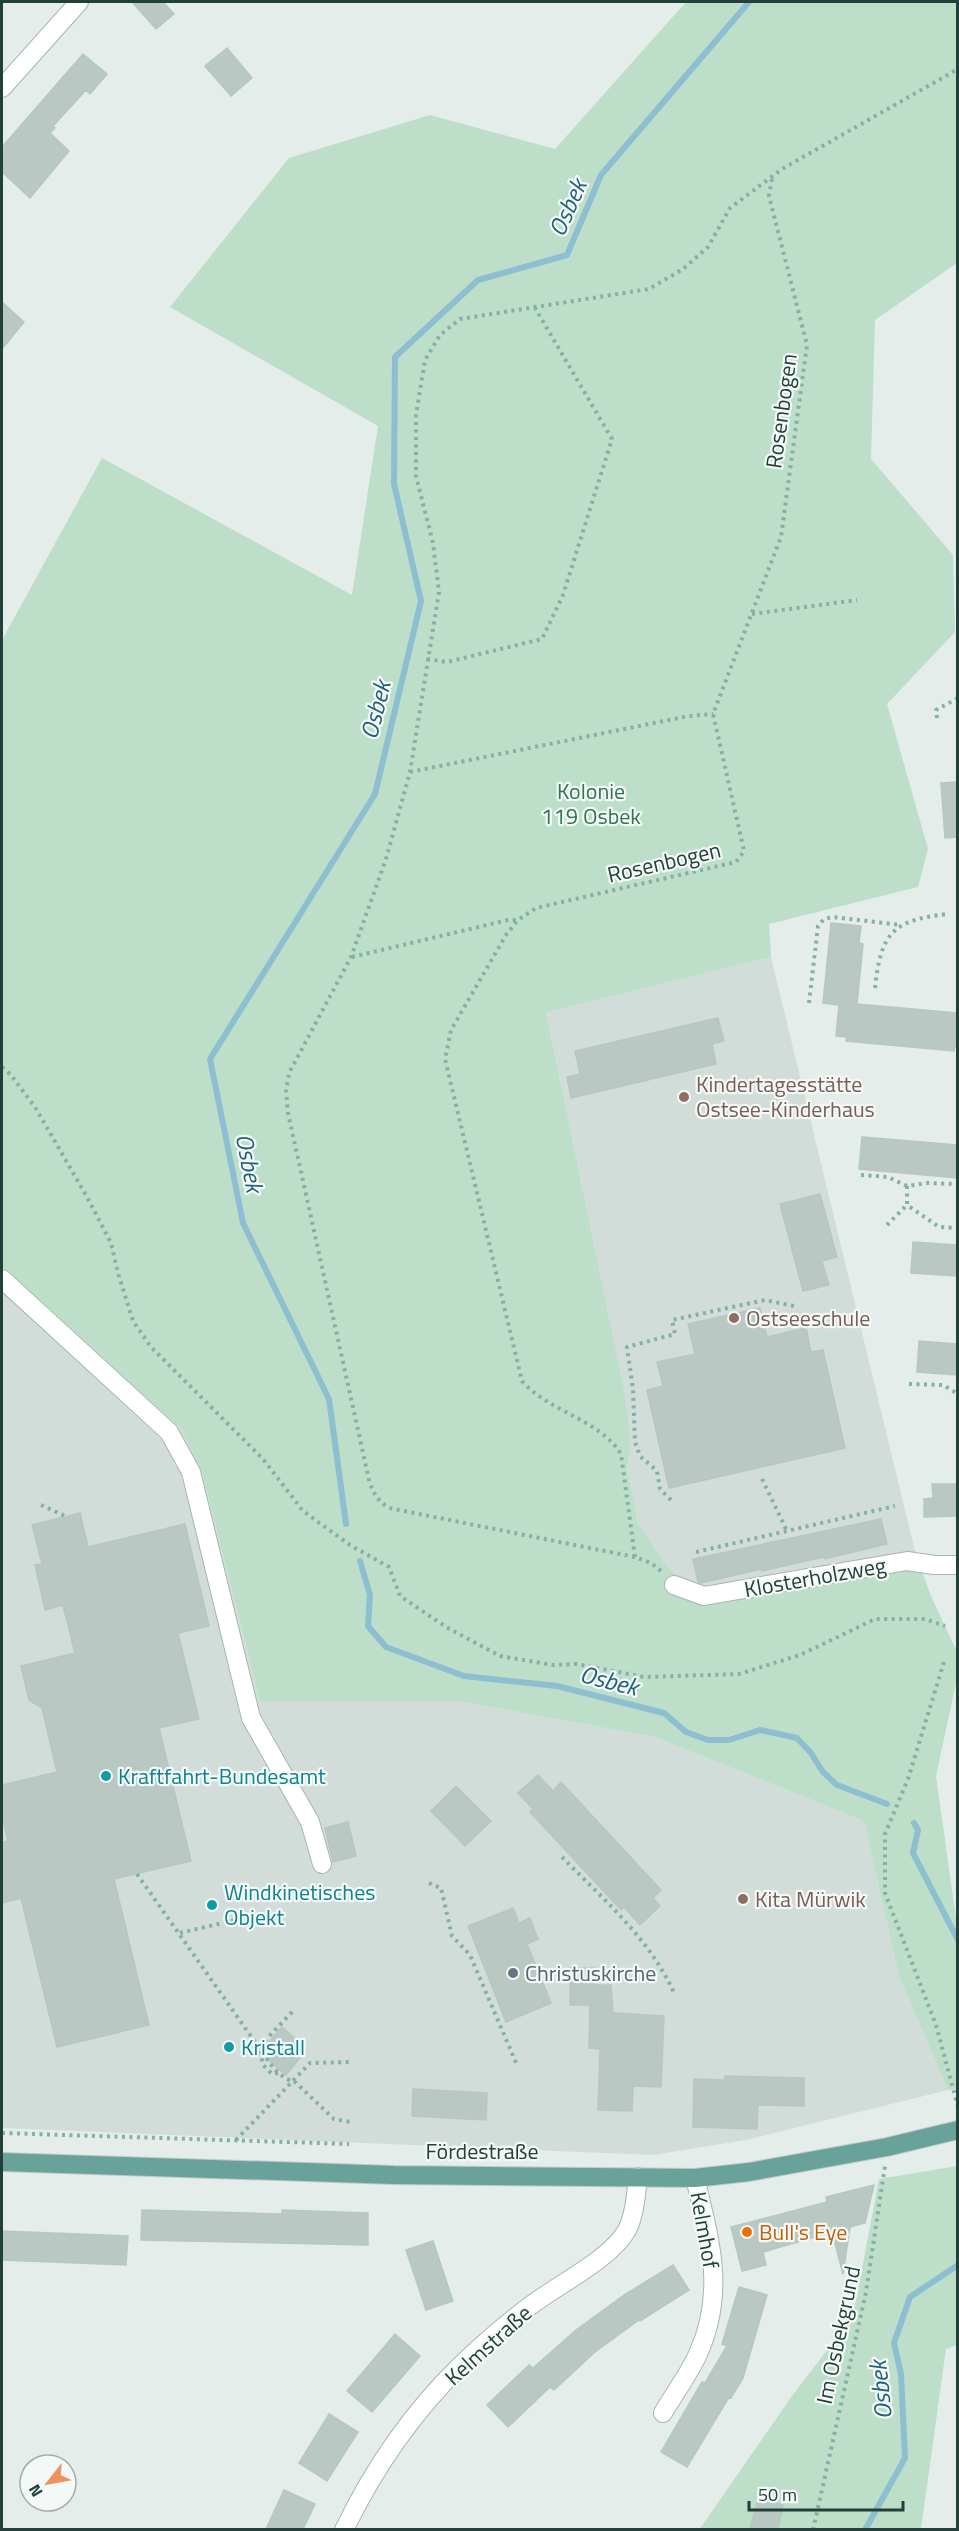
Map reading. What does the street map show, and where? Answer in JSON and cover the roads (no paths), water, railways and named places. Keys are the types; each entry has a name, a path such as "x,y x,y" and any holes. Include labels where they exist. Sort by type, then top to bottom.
{"main road":[{"name":"Fördestraße","path":"2,2162 394,2175 695,2178 749,2172 887,2147 957,2130"}],"street":[{"path":"2,88 79,2"},
{"path":"2,1279 169,1432 191,1472 251,1718 310,1822 322,1864"},
{"name":"Klosterholzweg","path":"674,1585 704,1596 907,1561 957,1565"},
{"name":"Kelmstraße","path":"344,2529 355,2506 391,2449 424,2406 460,2366 530,2306 610,2251 627,2231 634,2211 638,2177"},
{"name":"Kelmhof","path":"663,2413 698,2354 712,2313 714,2264 695,2178"}],"waterway":[{"name":"Osbek","path":"346,1524 329,1399 243,1223 210,1059 375,794 421,601 394,484 395,357 478,280 567,255 601,175 749,2"},
{"name":"Osbek","path":"360,1561 370,1595 368,1626 386,1647 464,1676 557,1686 664,1713 686,1732 708,1740 729,1740 760,1730 797,1738 811,1753 823,1772 837,1785 887,1804"},
{"name":"Osbek","path":"914,1823 918,1830 913,1853 958,1940"},
{"name":"Osbek","path":"865,2530 905,2458 901,2374 894,2343 910,2297 958,2265"}],"place":[{"name":"Kindertagesstätte Ostsee-Kinderhaus","path":"684,1097"},
{"name":"Ostseeschule","path":"734,1318"},
{"name":"Kraftfahrt-Bundesamt","path":"106,1776"},
{"name":"Kita Mürwik","path":"743,1899"},
{"name":"Windkinetisches Objekt","path":"212,1905"},
{"name":"Christuskirche","path":"513,1973"},
{"name":"Kristall","path":"229,2047"},
{"name":"Bull's Eye","path":"747,2232"}],"park label":[{"name":"Kolonie 119 Osbek","path":"591,804"}]}
